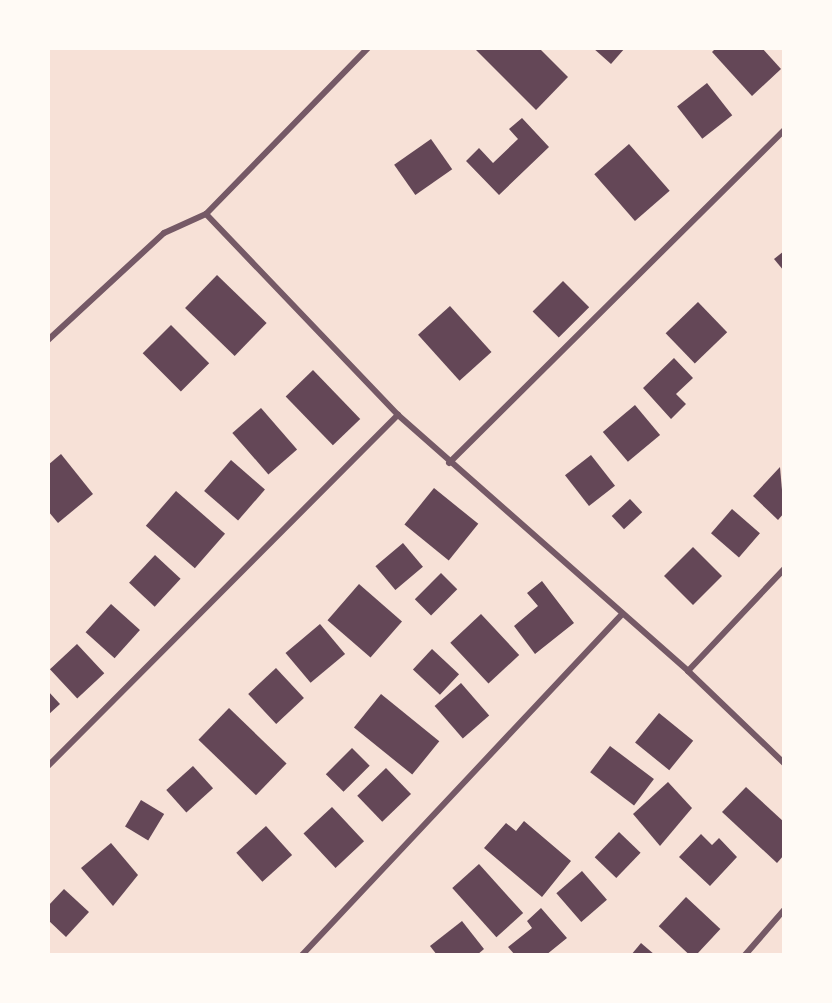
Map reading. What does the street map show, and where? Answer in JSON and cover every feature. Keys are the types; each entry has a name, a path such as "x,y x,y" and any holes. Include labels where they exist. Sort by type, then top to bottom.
{"street":[{"path":"48,340 164,233 206,214 368,48"},
{"path":"449,463 784,130"},
{"path":"206,214 398,415 449,463 688,671 784,763"},
{"path":"48,766 398,415"},
{"path":"688,671 784,569"},
{"path":"302,955 622,615"},
{"path":"745,955 784,910"}],"building":[{"path":"474,48 539,48 568,77 536,110"},
{"path":"593,48 625,48 611,64"},
{"path":"716,48 762,48 781,69 752,96 712,52"},
{"path":"707,83 732,115 702,139 677,106"},
{"path":"522,118 549,147 499,195 466,161 479,148 493,163 518,139 509,129"},
{"path":"431,139 452,169 415,195 394,165"},
{"path":"629,144 670,191 635,221 594,174"},
{"path":"784,251 784,271 774,259"},
{"path":"217,275 267,323 235,356 185,308"},
{"path":"563,281 589,307 559,338 533,311"},
{"path":"698,302 727,332 695,363 666,333"},
{"path":"450,306 491,352 460,381 418,335"},
{"path":"171,325 209,363 181,391 143,353"},
{"path":"674,358 693,378 676,394 686,404 671,419 643,388"},
{"path":"313,370 360,419 333,445 286,396"},
{"path":"635,405 660,435 628,462 603,432"},
{"path":"261,408 297,450 268,474 232,433"},
{"path":"61,454 93,494 58,523 48,511 48,465"},
{"path":"591,455 615,486 589,506 565,475"},
{"path":"231,460 265,490 238,520 204,491"},
{"path":"780,467 784,513 778,520 753,496"},
{"path":"434,488 478,524 449,560 404,525"},
{"path":"176,491 225,534 195,568 146,526"},
{"path":"630,499 642,512 624,529 612,516"},
{"path":"732,509 760,533 739,557 711,533"},
{"path":"403,543 423,567 395,590 375,566"},
{"path":"693,547 722,576 693,605 664,576"},
{"path":"155,555 181,579 155,607 129,583"},
{"path":"441,573 457,589 431,615 415,599"},
{"path":"542,581 574,623 535,654 514,626 538,606 527,593"},
{"path":"359,584 402,621 371,658 328,620"},
{"path":"111,604 140,630 115,658 86,632"},
{"path":"481,614 519,655 488,684 450,643"},
{"path":"320,624 345,654 311,683 286,653"},
{"path":"77,644 104,673 77,698 50,669"},
{"path":"432,649 459,674 440,695 413,669"},
{"path":"276,668 304,698 276,724 248,694"},
{"path":"461,683 489,715 463,738 435,706"},
{"path":"48,691 60,704 48,715"},
{"path":"381,694 439,741 412,775 354,727"},
{"path":"229,708 287,764 256,795 198,740"},
{"path":"659,713 693,741 669,770 635,743"},
{"path":"610,746 654,779 634,805 590,772"},
{"path":"352,748 370,766 344,792 326,774"},
{"path":"193,766 213,788 186,812 166,790"},
{"path":"386,768 411,794 382,822 357,796"},
{"path":"668,782 692,808 660,846 633,814"},
{"path":"746,787 784,822 784,855 777,863 722,812"},
{"path":"141,800 164,814 148,840 125,827"},
{"path":"332,807 364,841 336,868 303,834"},
{"path":"524,821 571,861 542,897 484,848 506,823 516,831"},
{"path":"266,826 292,855 262,882 236,853"},
{"path":"619,832 641,853 616,878 595,857"},
{"path":"701,834 712,845 719,838 737,857 710,886 679,857"},
{"path":"111,843 138,875 113,906 81,868"},
{"path":"479,864 523,913 496,937 452,888"},
{"path":"582,871 607,900 581,922 556,893"},
{"path":"64,889 89,912 66,937 48,920 48,906"},
{"path":"686,897 720,929 696,955 690,955 659,926"},
{"path":"541,908 567,938 546,955 515,955 508,947 532,928 527,921"},
{"path":"462,921 484,949 477,955 437,955 430,946"},
{"path":"641,943 655,955 631,955"}]}
